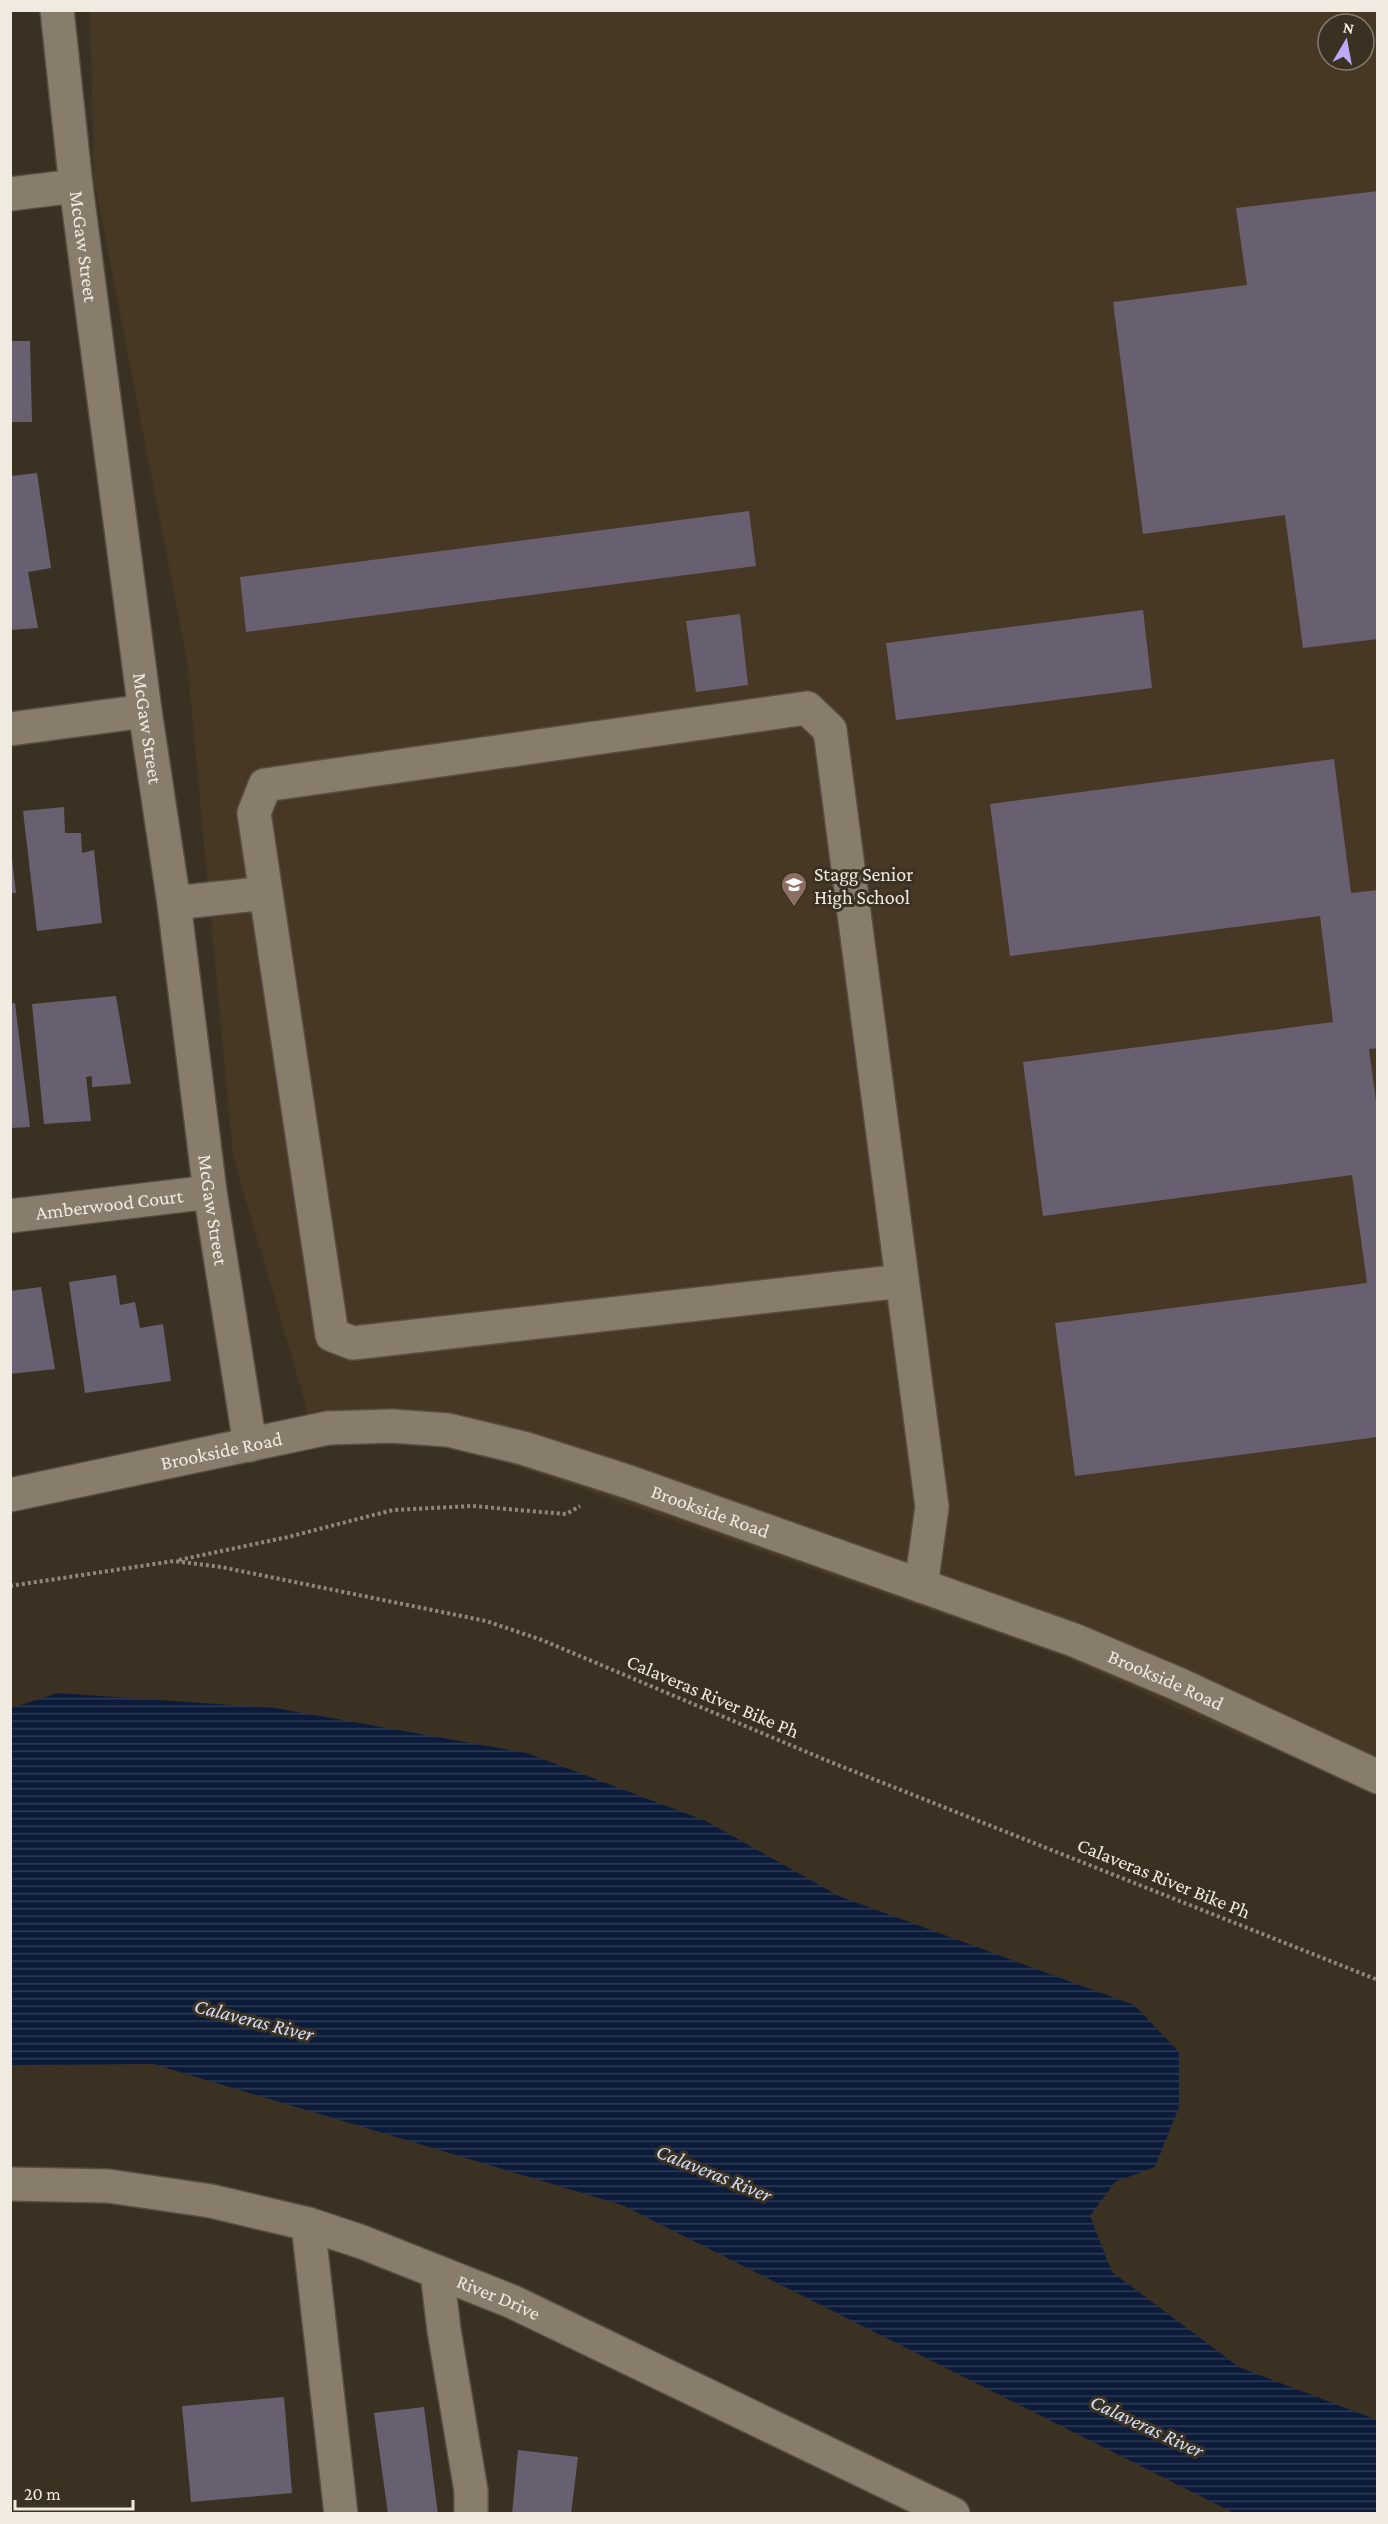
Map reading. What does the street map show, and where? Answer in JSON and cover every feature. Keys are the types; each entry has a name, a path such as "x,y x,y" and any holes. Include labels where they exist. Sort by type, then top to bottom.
{"street":[{"name":"McGaw Street","path":"57,10 76,186 145,711 174,903 210,1192 250,1445"},
{"path":"10,194 76,186"},
{"path":"902,1281 353,1343 332,1335 254,813 265,784 807,708 830,730 932,1508 921,1586"},
{"path":"10,729 145,711"},
{"path":"174,903 266,893"},
{"name":"Amberwood Court","path":"10,1216 210,1192"},
{"name":"Brookside Road","path":"10,1495 328,1428 392,1426 448,1430 523,1448 629,1482 1094,1649 1178,1684 1377,1777"},
{"name":"River Drive","path":"10,2184 108,2186 211,2201 308,2224 362,2242 513,2302 953,2514"},
{"path":"308,2224 341,2514"},
{"path":"437,2272 444,2330 471,2491 471,2514"}],"path":[{"path":"174,1561 288,1538 393,1510 472,1506 566,1514 629,1482"},
{"name":"Calaveras River Bike Ph","path":"10,1586 174,1561 221,1567 486,1621 542,1640 828,1761 1377,1980"}],"shaded area":[{"name":"Stagg Senior High School","path":"90,11 1377,11 1377,1791 1250,1740 1059,1655 508,1463 433,1445 377,1440 314,1443 303,1395 233,1156 187,660 94,179"}],"water":[{"name":"Calaveras River","path":"58,1693 275,1708 527,1753 706,1821 839,1896 1134,2005 1179,2052 1179,2107 1155,2167 1115,2182 1090,2216 1112,2272 1239,2367 1377,2420 1377,2513 1234,2513 622,2205 153,2064 11,2065 11,1708"}],"building":[{"path":"1378,191 1378,639 1303,648 1285,515 1143,534 1113,302 1247,285 1236,208"},
{"path":"10,341 30,341 32,422 10,422"},
{"path":"37,473 51,568 28,572 38,628 10,630 11,476"},
{"path":"749,511 756,566 246,632 240,577"},
{"path":"1143,610 1152,688 896,720 886,643"},
{"path":"740,614 748,685 696,692 686,621"},
{"path":"1334,759 1351,893 1378,890 1378,1048 1369,1049 1378,1116 1378,1437 1075,1476 1055,1323 1367,1283 1352,1175 1043,1216 1023,1062 1333,1022 1320,916 1010,956 990,804"},
{"path":"64,807 65,833 81,833 82,853 94,850 102,923 37,931 23,811"},
{"path":"10,859 12,859 16,893 10,893"},
{"path":"116,996 131,1084 92,1087 92,1076 86,1077 91,1121 44,1124 32,1004"},
{"path":"15,1003 30,1127 10,1128 10,1004"},
{"path":"116,1275 120,1305 135,1302 140,1328 163,1324 171,1381 85,1393 69,1282"},
{"path":"41,1287 55,1369 10,1374 10,1291"},
{"path":"284,2397 292,2493 191,2502 182,2406"},
{"path":"424,2407 438,2514 388,2514 374,2413"},
{"path":"518,2450 578,2457 571,2514 512,2514"}],"place":[{"name":"Stagg Senior High School","path":"794,908"}]}
